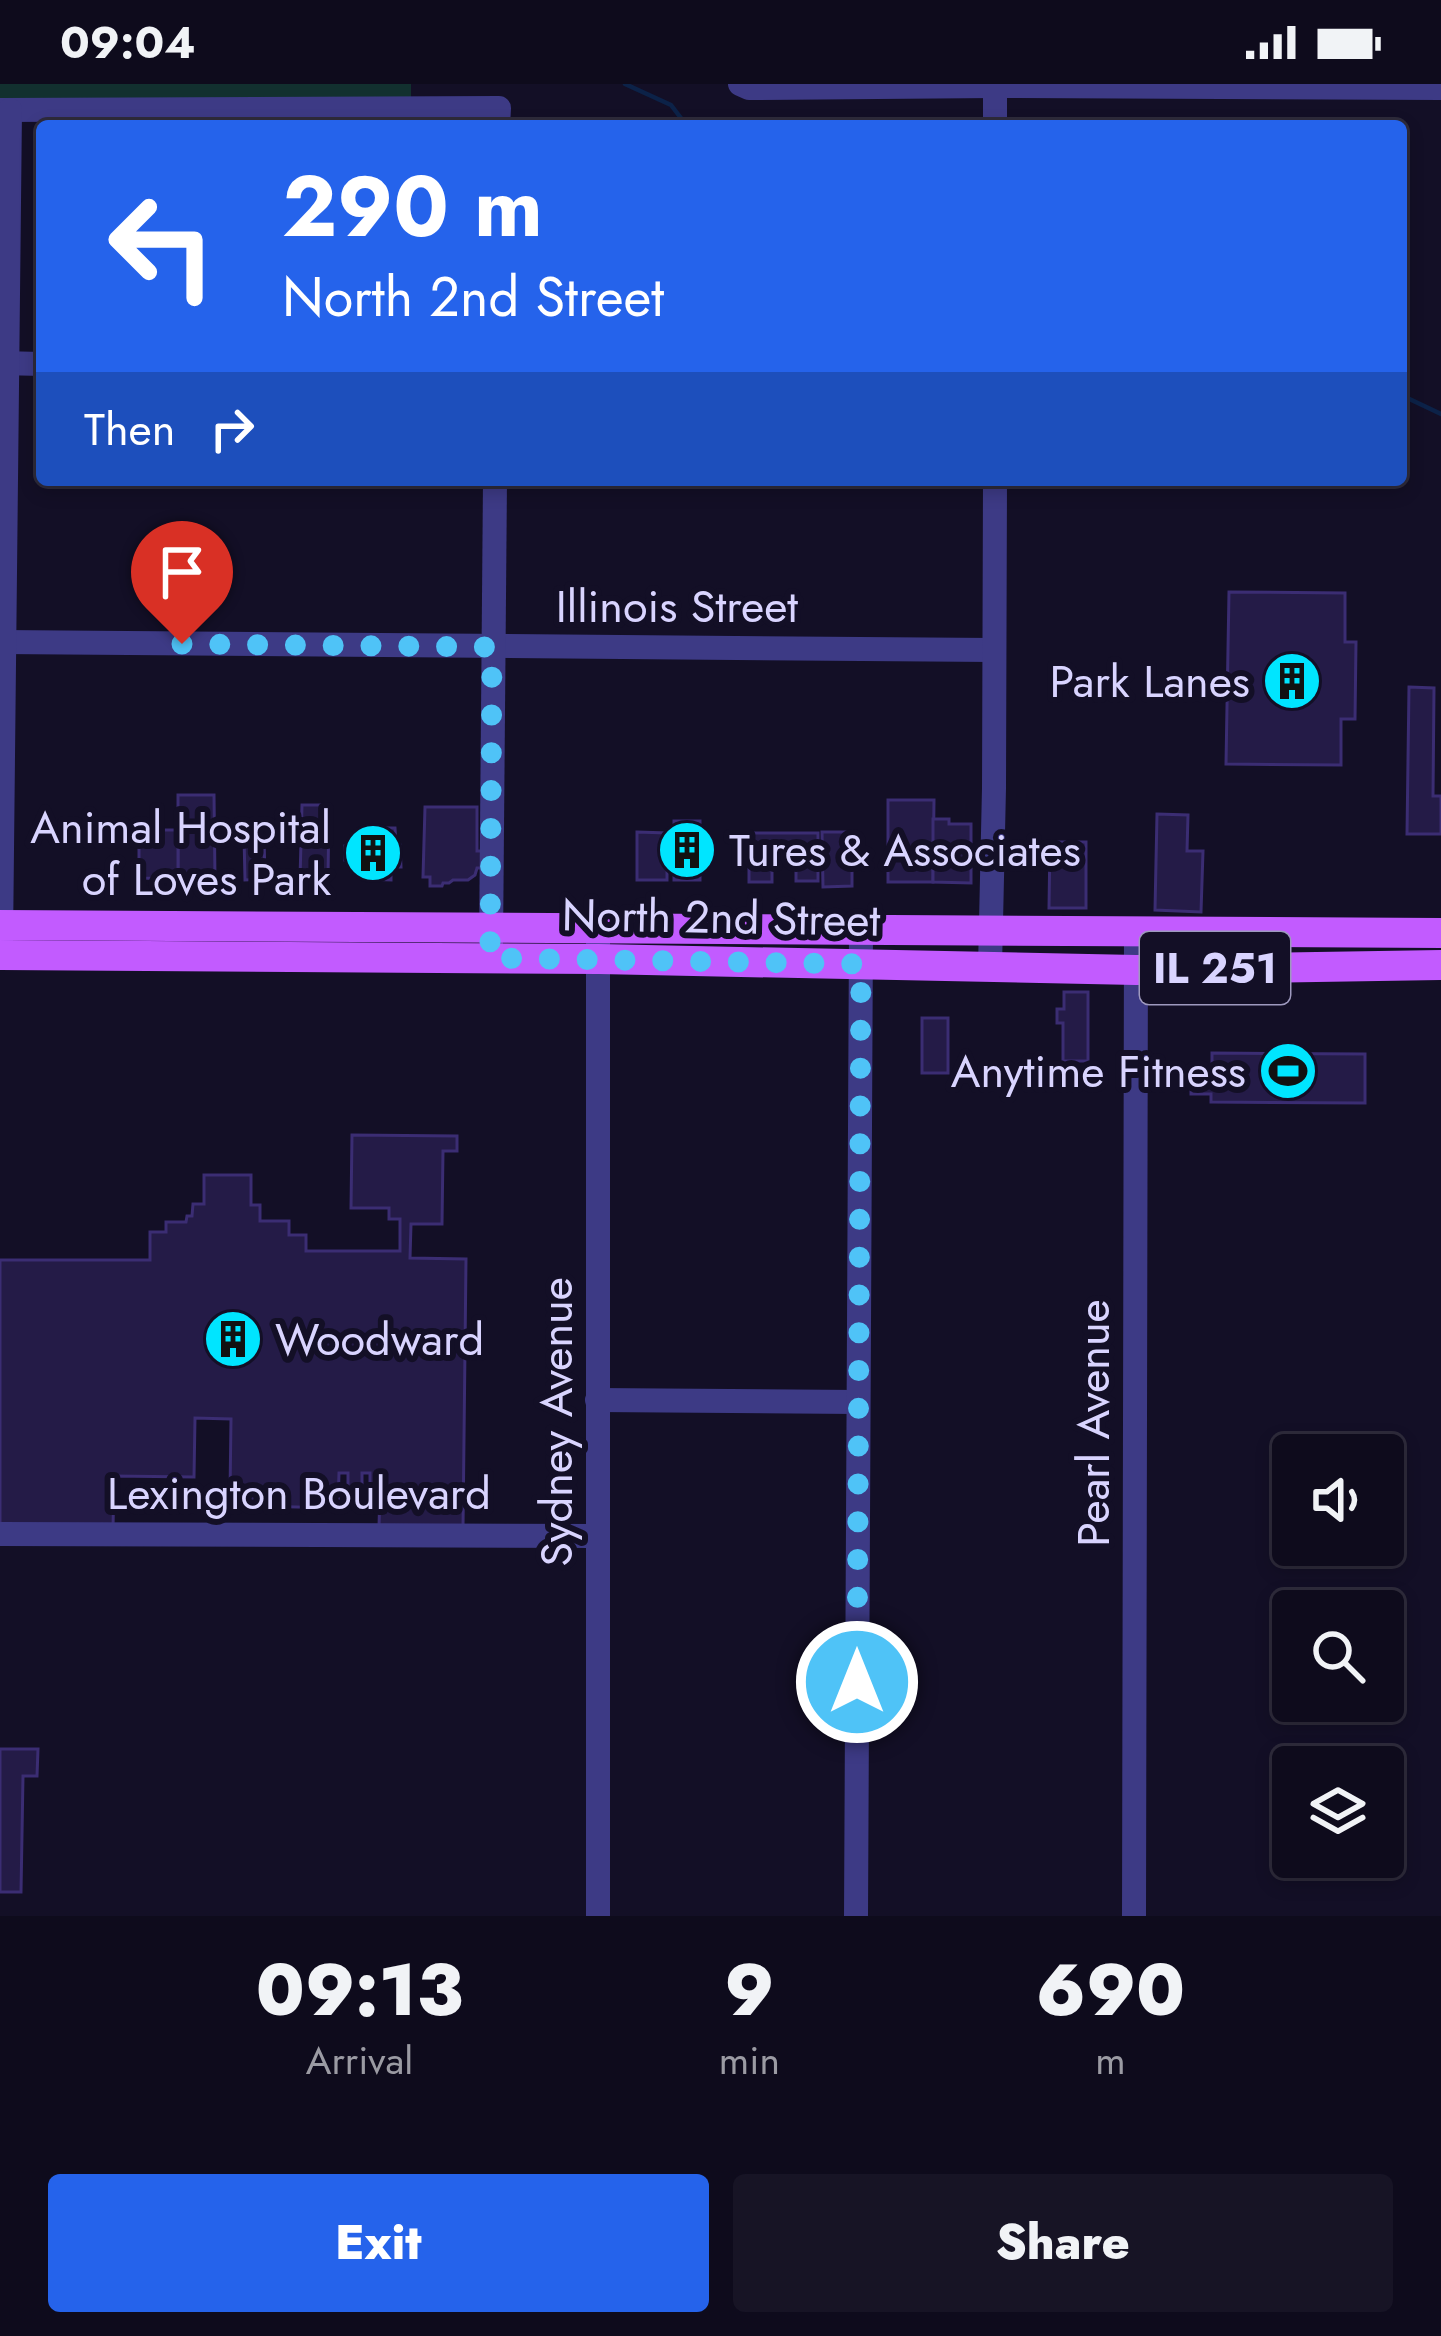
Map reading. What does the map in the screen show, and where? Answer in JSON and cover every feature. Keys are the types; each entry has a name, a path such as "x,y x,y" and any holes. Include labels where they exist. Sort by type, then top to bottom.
{"main road":[{"name":"North 2nd Street","path":"1,925 491,943"},
{"name":"North 2nd Street","path":"0,955 598,943 990,929 1441,933"},
{"name":"North 2nd Street","path":"598,943 861,964 1136,970 1441,965"}],"street":[{"path":"995,85 995,120"},
{"path":"744,86 1441,88"},
{"path":"0,955 5,110 499,117"},
{"path":"4,363 36,364"},
{"path":"491,943 495,486"},
{"path":"989,967 995,486"},
{"name":"Illinois Street","path":"2,642 994,650"},
{"name":"Pearl Avenue","path":"1134,1916 1136,930"},
{"path":"856,1916 861,931"},
{"name":"Sydney Avenue","path":"598,943 598,1916"},
{"path":"597,1400 858,1402"},
{"name":"Lexington Boulevard","path":"0,1534 597,1536"}],"green space":[{"path":"0,84 411,84 411,100 0,98"}],"building":[{"name":"Park Lanes","path":"1229,592 1345,593 1345,642 1356,642 1355,719 1341,719 1341,765 1226,764"},
{"path":"1409,687 1434,688 1433,796 1441,796 1441,834 1407,834"},
{"path":"178,795 214,795 215,879 178,879"},
{"path":"888,800 934,800 933,882 888,882"},
{"path":"302,805 329,805 328,879 300,879"},
{"path":"425,807 477,807 477,851 483,851 483,868 477,868 468,880 430,886 430,877 423,877"},
{"path":"1157,814 1188,815 1187,851 1203,851 1201,912 1155,910"},
{"path":"933,819 971,824 971,883 933,882"},
{"name":"Tures & Associates","path":"674,821 700,821 700,880 674,880"},
{"name":"Animal Hospital of Loves Park","path":"382,828 395,828 401,867 391,867 391,880 364,879 363,860 345,860 345,846 382,845"},
{"path":"139,830 178,830 178,879 139,878"},
{"path":"637,832 667,833 667,880 637,880"},
{"path":"822,832 852,832 852,886 823,887"},
{"path":"749,833 818,833 818,881 796,881 796,857 772,857 772,882 749,882"},
{"path":"244,836 264,836 265,879 245,880"},
{"path":"1050,842 1086,842 1086,908 1049,908"},
{"path":"1064,992 1088,992 1088,1061 1063,1061 1063,1023 1057,1023 1057,1009 1064,1009"},
{"path":"922,1018 948,1018 948,1073 922,1073"},
{"path":"1212,1053 1365,1054 1365,1103 1211,1102 1211,1094 1191,1094 1191,1071 1212,1071"},
{"name":"Woodward","path":"352,1135 457,1136 457,1151 443,1151 442,1224 411,1224 410,1258 466,1259 463,1528 379,1527 380,1490 370,1490 370,1473 362,1473 362,1494 348,1494 348,1473 339,1473 338,1508 251,1506 251,1494 230,1494 231,1419 195,1418 194,1477 114,1476 113,1529 0,1527 0,1260 150,1260 150,1232 166,1232 166,1222 186,1222 193,1204 204,1204 204,1175 251,1175 251,1205 260,1205 260,1221 289,1221 289,1235 306,1235 306,1251 400,1251 400,1219 389,1219 389,1208 351,1208"},
{"path":"0,1749 38,1749 37,1776 23,1776 21,1892 0,1892"}],"waterway":[{"path":"625,84 671,105 682,120"},
{"path":"1407,398 1441,414"}],"place":[{"name":"Park Lanes","path":"1292,681"},
{"name":"Tures & Associates","path":"687,850"},
{"name":"Animal Hospital of Loves Park","path":"373,853"},
{"name":"Anytime Fitness","path":"1288,1071"},
{"name":"Woodward","path":"233,1339"}],"route":[{"path":"182,644 492,647 490,958 861,964 857,1682"}]}
